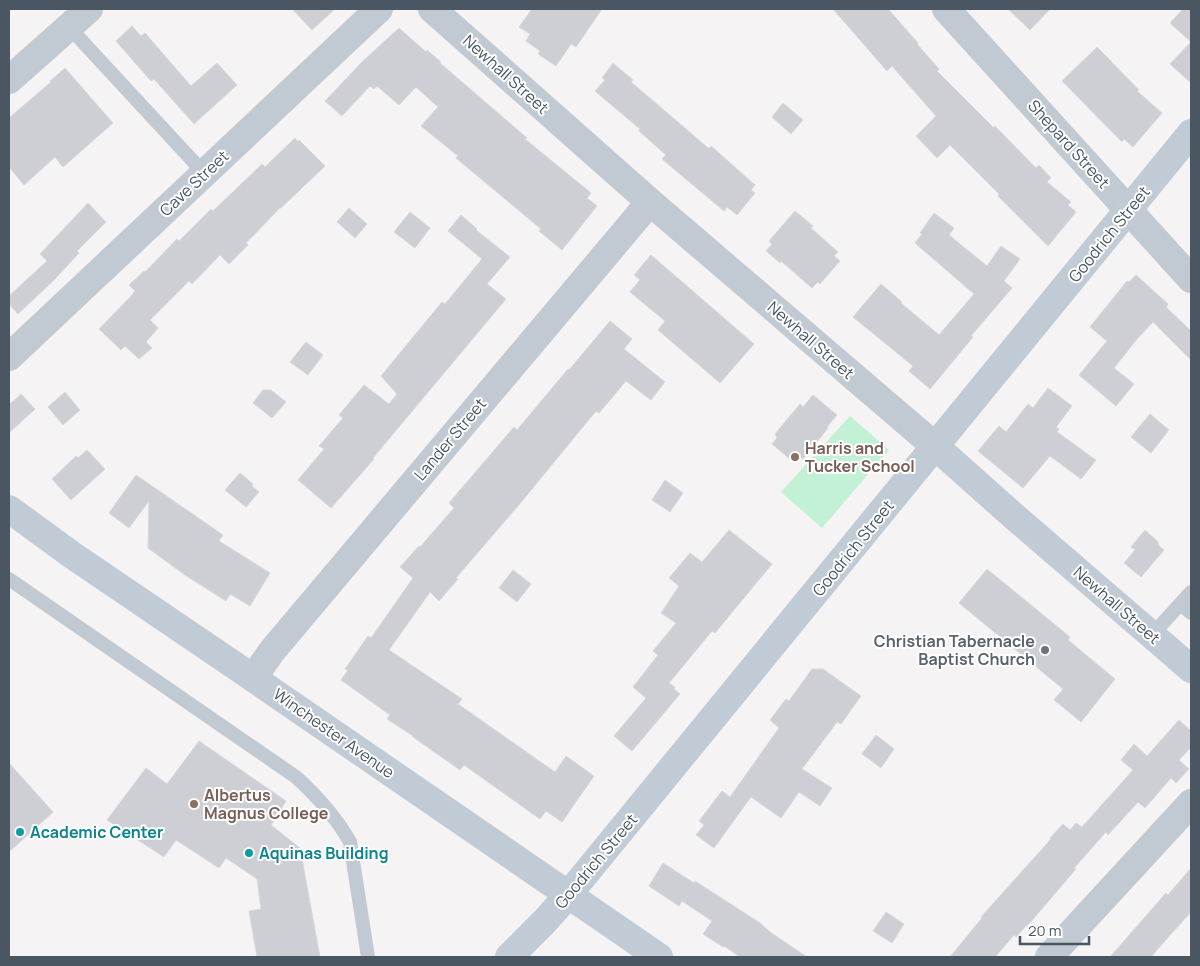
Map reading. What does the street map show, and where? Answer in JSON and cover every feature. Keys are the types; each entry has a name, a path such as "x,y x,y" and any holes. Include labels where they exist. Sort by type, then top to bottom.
{"street":[{"path":"9,80 89,9"},
{"name":"Cave Street","path":"9,357 379,9"},
{"name":"Newhall Street","path":"432,9 650,202 1191,669"},
{"name":"Shepard Street","path":"946,9 1191,279"},
{"name":"Goodrich Street","path":"509,957 568,895 1191,133"},
{"name":"Lander Street","path":"253,678 272,651 650,202"},
{"name":"Winchester Avenue","path":"9,509 72,555 659,957"},
{"path":"1049,957 1191,803"}],"lane":[{"path":"68,27 204,173"},
{"path":"9,579 296,777 311,790 350,842 368,957"},
{"path":"1152,635 1186,609 1191,592"}],"green space":[{"path":"850,416 889,450 822,528 781,492"}],"building":[{"path":"292,9 335,9 312,30"},
{"path":"532,9 602,9 576,47 571,44 556,66 538,54 540,51 526,41 530,34 519,27"},
{"path":"833,9 888,9 939,69 937,71 1036,168 1039,165 1051,178 1047,182 1071,202 1068,205 1076,212 1048,246 950,145 937,158 916,136 936,116 892,66 887,71"},
{"path":"1008,9 1050,9 1030,30"},
{"path":"1183,9 1191,9 1191,42 1170,23"},
{"path":"132,26 141,36 145,33 191,86 217,63 237,85 194,124 154,79 151,81 116,41"},
{"path":"399,28 426,52 427,50 441,62 527,138 525,139 591,193 587,198 597,206 562,250 539,231 541,229 456,158 458,156 421,126 438,107 416,87 399,105 377,86 374,89 370,86 342,116 325,101 362,62"},
{"path":"1191,42 1191,83 1170,64"},
{"path":"1097,47 1139,90 1137,91 1162,113 1133,147 1124,139 1122,142 1062,81"},
{"path":"613,63 633,80 631,82 708,148 711,146 755,185 751,190 755,193 737,215 727,207 724,211 662,159 666,155 639,131 640,129 595,91 605,80 602,78"},
{"path":"65,68 113,123 63,167 55,157 24,185 9,167 9,118"},
{"path":"783,103 803,120 791,134 772,117"},
{"path":"295,138 325,166 280,208 246,243 248,245 229,264 220,255 192,284 189,281 150,320 158,328 146,342 152,348 139,359 125,346 121,350 99,329 133,294 135,291 129,285 145,272 177,239 179,241 211,209 213,211 262,164 265,167"},
{"path":"88,203 106,222 77,251 79,253 54,280 18,314 9,304 9,296 47,261 40,254"},
{"path":"349,208 367,224 355,238 337,222"},
{"path":"795,211 813,226 811,228 838,252 834,256 840,261 820,284 818,282 812,288 781,261 780,263 766,251 772,244 769,241"},
{"path":"410,212 430,228 415,248 394,232"},
{"path":"934,213 954,228 949,235 987,266 1001,246 1020,259 1004,281 1012,288 971,336 973,337 930,389 909,371 913,366 853,317 881,284 939,335 974,294 915,243"},
{"path":"461,215 476,230 510,257 487,284 506,299 374,459 331,508 298,480 324,449 319,446 343,418 339,415 364,385 389,404 397,394 381,376 442,302 445,304 482,259 448,231"},
{"path":"651,255 754,344 720,383 658,330 665,321 630,292 640,280 634,275"},
{"path":"1136,275 1168,304 1166,307 1191,331 1191,360 1153,322 1114,368 1134,384 1116,406 1079,375 1107,341 1090,327 1127,281 1129,282"},
{"path":"610,321 632,339 624,349 665,382 651,400 626,381 599,413 596,411 456,578 458,579 439,601 430,592 389,650 462,699 458,704 555,772 566,756 594,776 562,822 546,811 540,819 464,765 460,770 387,719 390,715 341,680 348,670 345,669 368,636 371,638 413,578 400,567 454,508 449,503 514,427 517,430"},
{"path":"306,342 323,355 308,375 290,362"},
{"path":"1048,388 1072,406 1056,427 1059,429 1057,432 1096,460 1081,479 1050,456 1023,488 978,451 999,426 1006,432 1028,404 1033,408"},
{"path":"263,390 271,390 286,402 272,418 253,403"},
{"path":"65,392 80,410 63,425 48,407"},
{"path":"21,394 35,409 9,433 9,405"},
{"path":"813,395 837,415 803,459 796,454 791,460 772,444 777,438 775,434 800,404 803,407"},
{"path":"1150,414 1169,430 1151,453 1131,437"},
{"path":"87,450 105,469 71,500 52,479 76,456 78,458"},
{"path":"240,473 259,492 246,507 225,490"},
{"path":"136,475 223,535 219,541 270,573 250,606 230,594 226,601 185,575 148,548 149,501 129,528 109,513"},
{"path":"665,480 683,493 670,512 652,500"},
{"path":"729,530 772,564 715,633 712,631 669,683 680,694 632,751 614,736 646,698 633,687 658,655 653,651 676,623 661,613 679,586 669,578 690,553 702,562"},
{"path":"1145,530 1164,550 1141,577 1124,563 1135,550 1131,547"},
{"name":"Christian Tabernacle Baptist Church","path":"987,569 1070,637 1068,640 1115,679 1081,722 1054,700 1063,689 959,603"},
{"path":"513,570 531,584 517,602 499,588"},
{"path":"812,669 823,669 861,696 841,724 837,722 802,769 832,788 820,806 799,792 781,818 751,797 714,848 696,835 704,825 699,821 722,791 730,797 779,728 770,720 786,699 789,701"},
{"path":"1179,720 1191,731 1191,747 1179,760 1189,769 1176,783 1171,778 1145,808 1138,802 1108,835 1106,832 1028,925 1016,937 1014,935 995,957 950,957 981,917 1063,824 1070,830 1076,823 1082,827 1133,770 1121,760 1134,744 1147,756"},
{"path":"876,735 894,749 881,768 862,754"},
{"name":"Aquinas Building","path":"199,741 286,801 271,825 300,848 320,957 257,957 249,911 261,909 257,879 226,858 219,868 176,840 164,857 107,820 146,768 167,784"},
{"name":"Academic Center","path":"9,763 53,812 9,852"},
{"path":"663,863 694,883 695,881 760,923 807,957 740,957 703,934 712,921 682,901 679,906 649,886"},
{"path":"1191,868 1191,912 1151,957 1110,957 1166,893 1168,895"},
{"path":"886,912 904,924 892,943 873,931"}],"place":[{"name":"Harris and Tucker School","path":"795,457"},
{"name":"Christian Tabernacle Baptist Church","path":"1045,650"},
{"name":"Albertus Magnus College","path":"194,804"},
{"name":"Academic Center","path":"20,832"},
{"name":"Aquinas Building","path":"249,853"}]}
